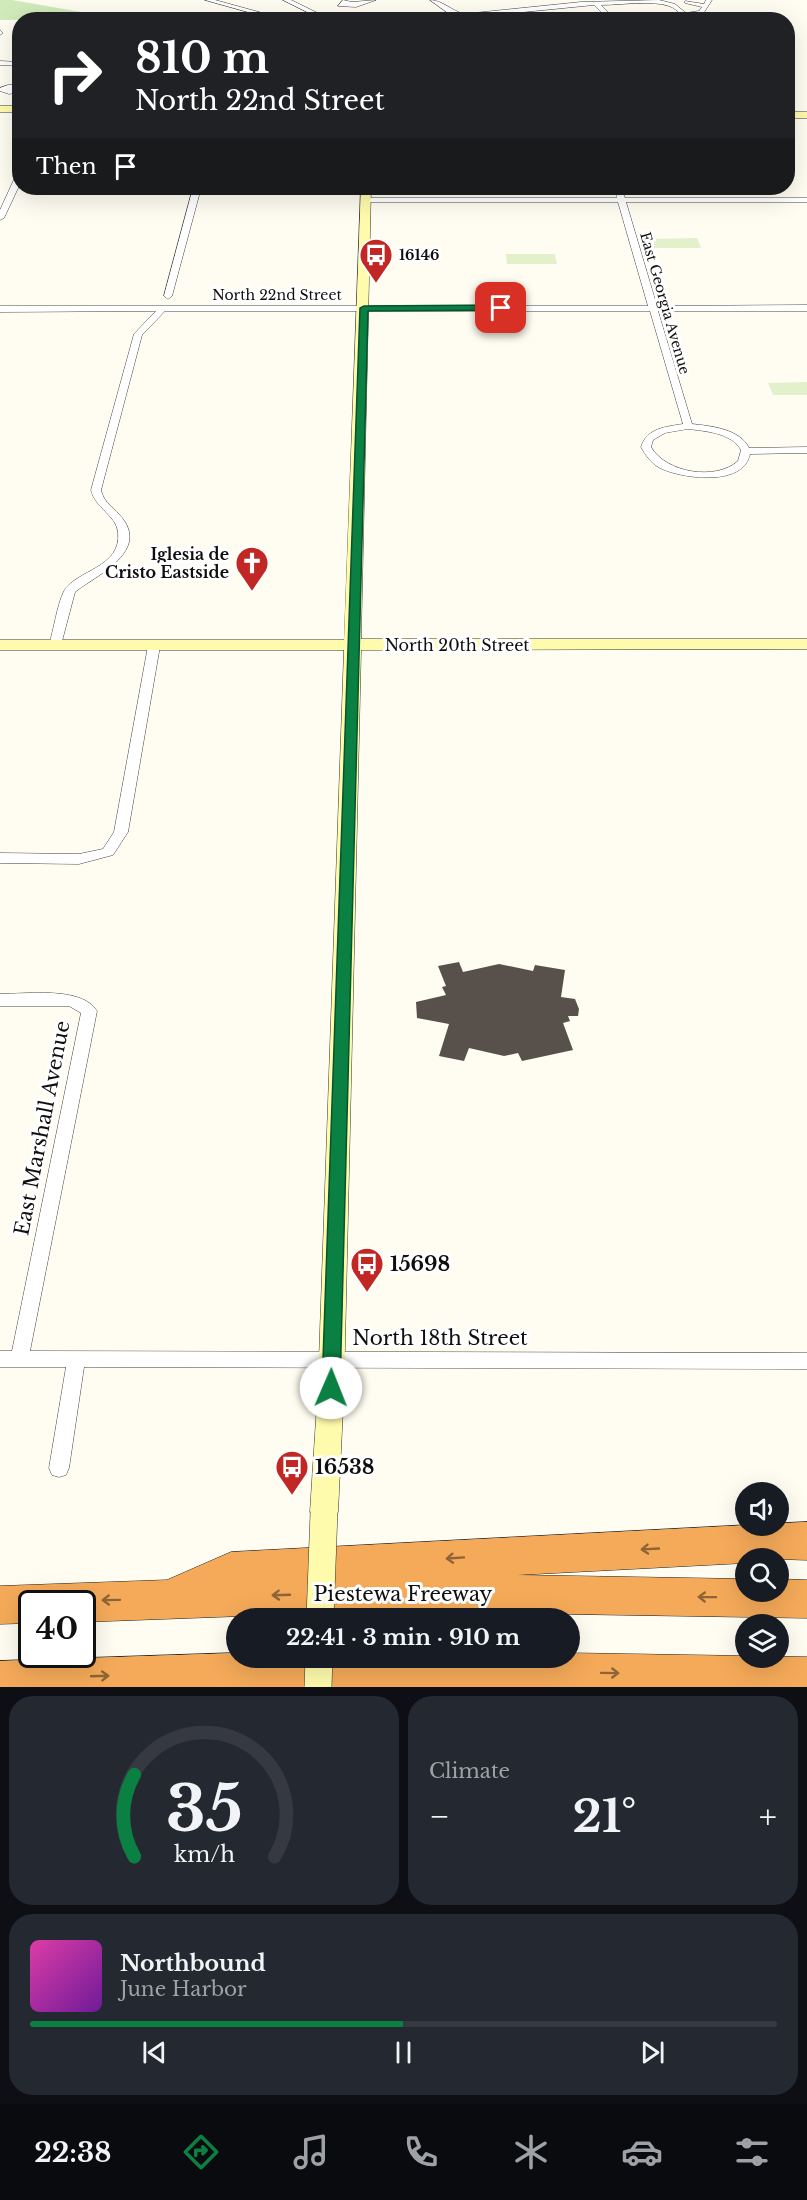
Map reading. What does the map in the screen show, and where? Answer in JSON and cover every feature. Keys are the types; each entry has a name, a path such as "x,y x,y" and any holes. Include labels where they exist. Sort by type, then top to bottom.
{"highway":[{"path":"169,1598 231,1571 807,1541"},
{"name":"Piestewa Freeway","path":"0,1605 169,1598 392,1593 807,1599"},
{"path":"0,1681 94,1676 381,1670 807,1677"}],"street":[{"path":"207,0 257,12"},
{"path":"286,0 312,12"},
{"path":"355,3 373,0"},
{"path":"433,0 450,12"},
{"path":"700,0 687,2 708,3"},
{"path":"516,12 595,3 667,3 680,12"},
{"path":"595,3 605,12"},
{"path":"284,12 303,8"},
{"path":"0,192 12,192 0,218"},
{"path":"168,296 195,195"},
{"path":"321,1608 332,1360 366,195"},
{"path":"417,195 807,200"},
{"name":"East Georgia Avenue","path":"620,195 688,426"},
{"name":"North 22nd Street","path":"3,309 807,308"},
{"path":"0,319 3,309"},
{"path":"55,645 70,591 107,567 122,546 123,537 119,520 99,502 96,490 138,334 163,309"},
{"path":"745,450 745,459 738,466 712,474 679,472 652,460 646,453 645,444 659,431 688,426 704,427 731,436 745,450 807,450"},
{"name":"North 20th Street","path":"0,645 807,644"},
{"path":"0,858 79,859 108,852 121,832 154,645"},
{"name":"East Marshall Avenue","path":"0,1000 72,1000 89,1011 19,1359"},
{"name":"North 18th Street","path":"0,1359 807,1361"},
{"path":"59,1468 76,1360"},
{"path":"318,1687 319,1668"}],"green space":[{"path":"0,0 81,12 12,12 12,20 0,20"},
{"path":"697,238 701,248 651,248 648,239"},
{"path":"506,254 555,254 557,264 507,264"},
{"path":"807,382 807,395 773,395 768,383"}],"building":[{"path":"459,962 463,972 499,964 533,971 535,965 565,970 561,997 575,999 579,1009 578,1016 568,1016 570,1021 563,1023 573,1050 522,1061 518,1053 504,1056 469,1048 464,1061 439,1056 449,1024 417,1018 416,1002 446,995 442,987 446,986 438,966"}],"place":[{"name":"16146","path":"376,284"},
{"name":"Iglesia de Cristo Eastside","path":"252,592"},
{"name":"15698","path":"367,1293"},
{"name":"16538","path":"292,1496"}],"route":[{"path":"331,1388 364,308 501,308"}]}
